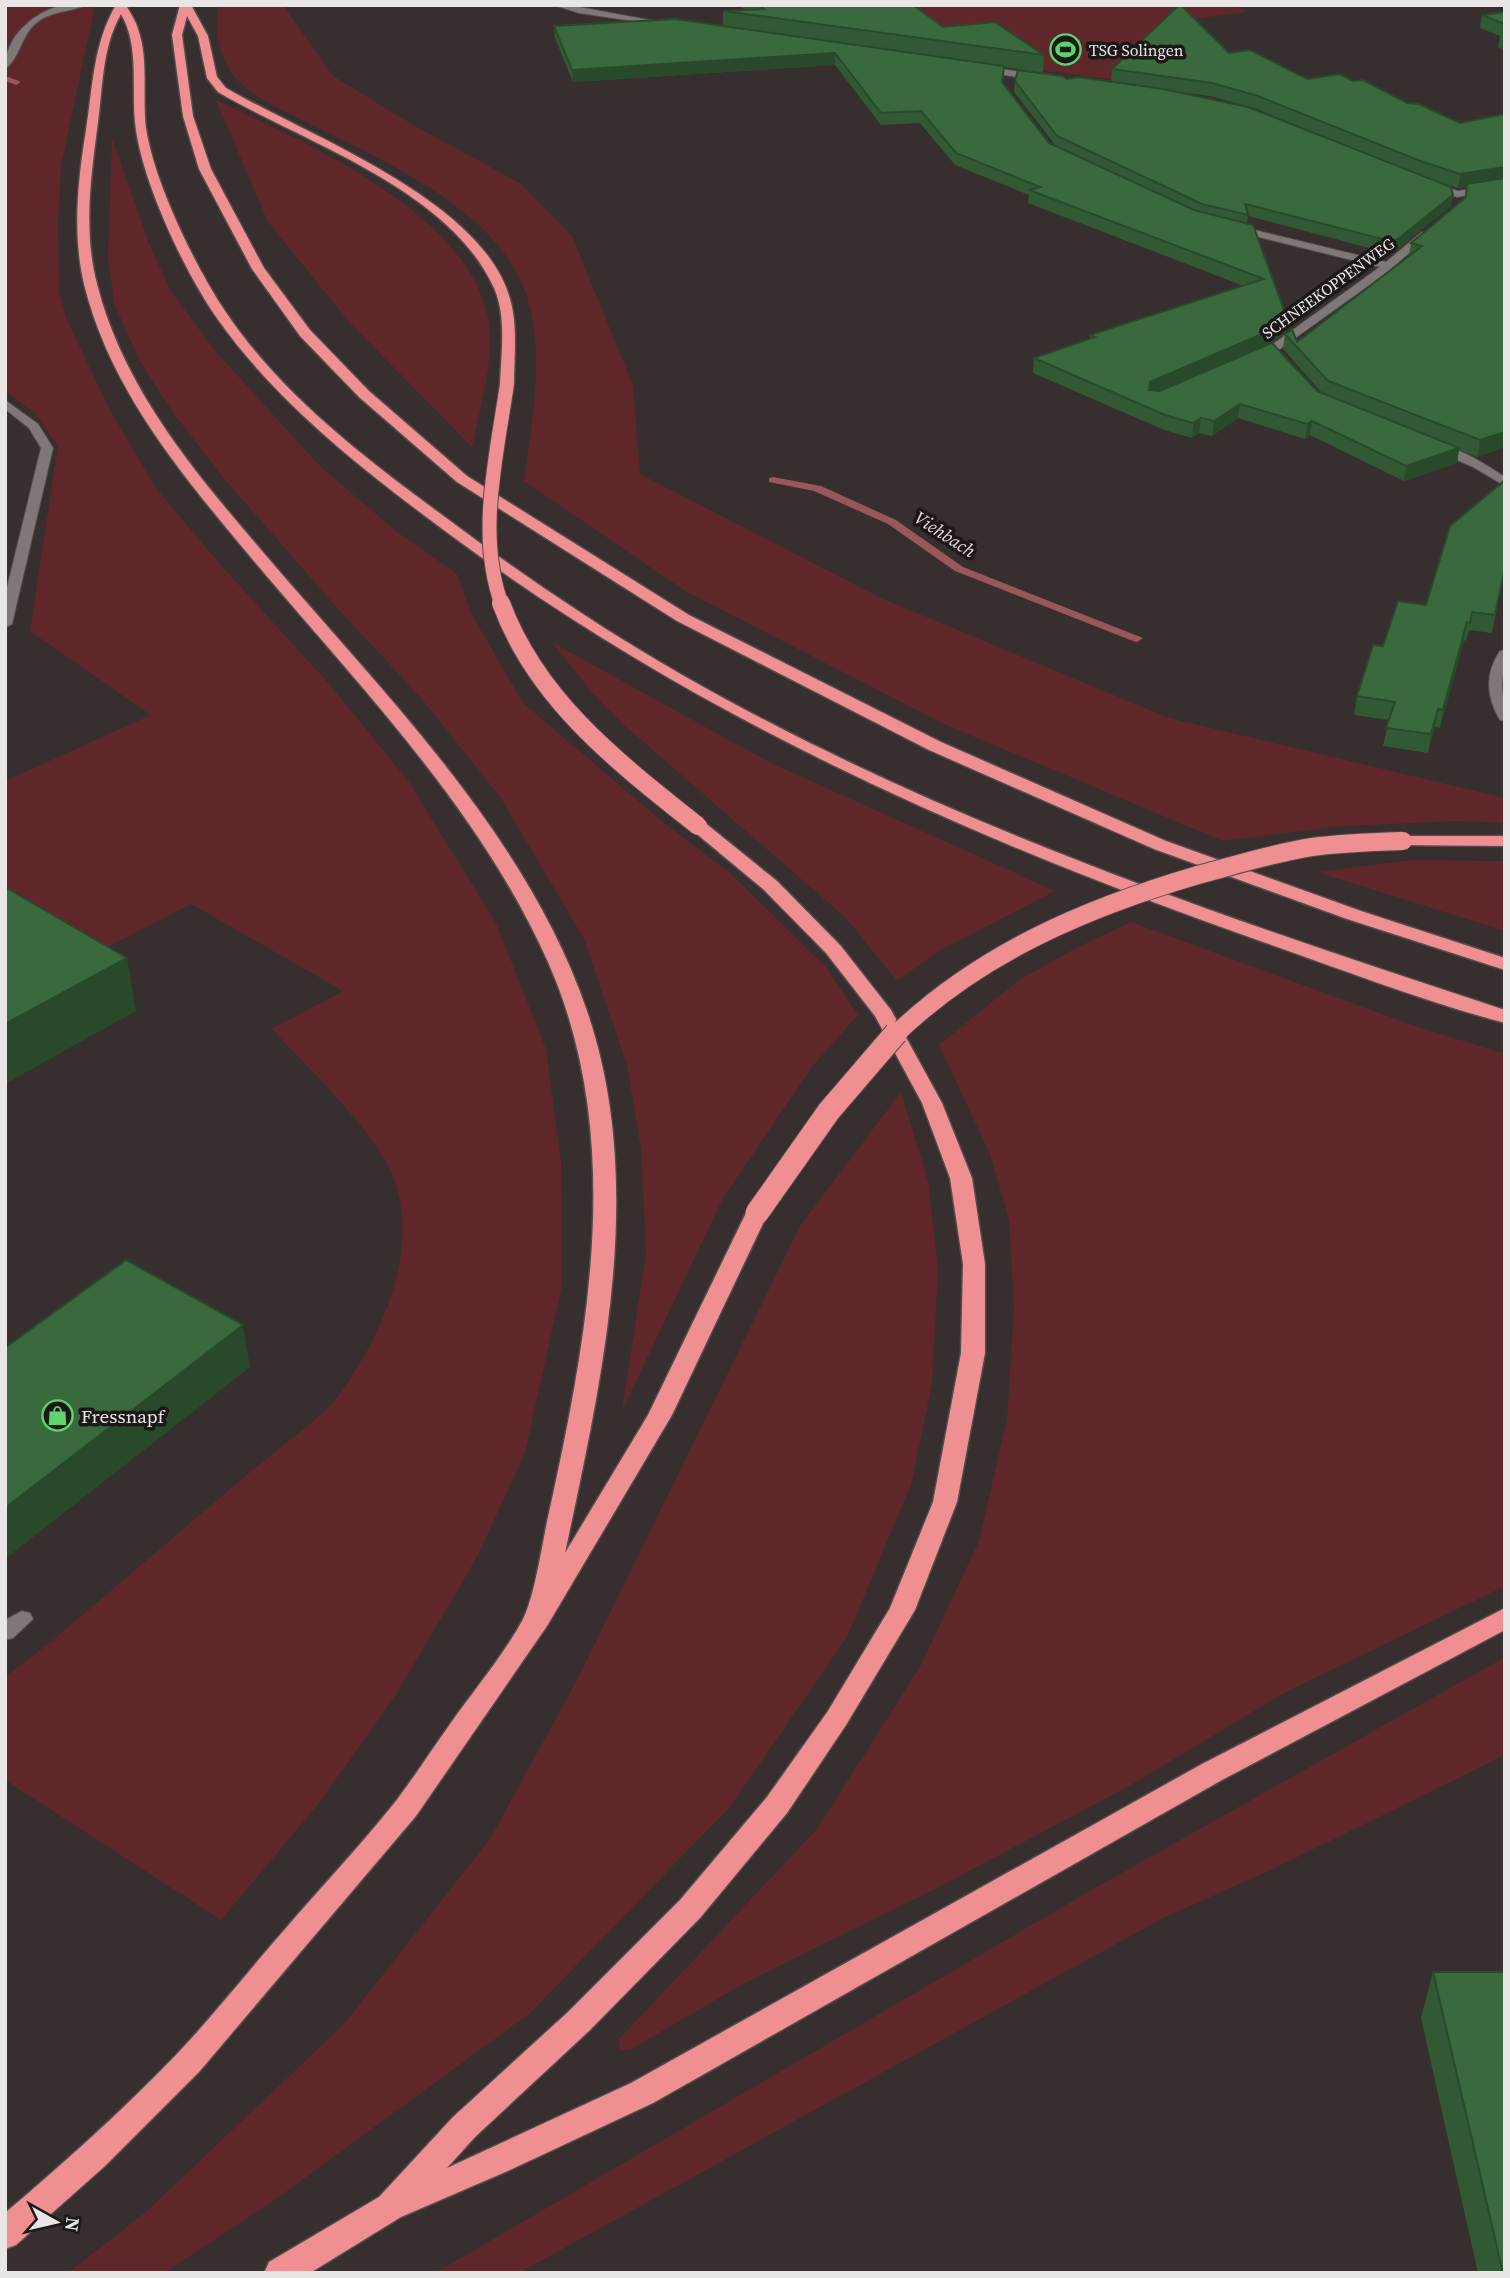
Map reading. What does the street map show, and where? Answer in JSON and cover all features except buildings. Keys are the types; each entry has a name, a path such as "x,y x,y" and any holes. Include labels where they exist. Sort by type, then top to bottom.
{"highway":[{"path":"185,5 203,36 212,78 222,90 412,193 463,236 500,290 507,318 507,384 491,513 491,551 498,593 511,632 558,705 614,760 770,885 834,949 884,1014 932,1103 961,1178 974,1264 973,1353 946,1502 902,1610 837,1718 777,1805 690,1909 579,2021 464,2127 390,2207"},
{"path":"185,5 177,35 188,116 205,169 258,269 305,333 364,394 463,479 704,630 935,746 1160,845 1354,915 1505,964"},
{"path":"121,6 134,29 142,135 170,222 207,293 259,361 337,440 447,528 687,685 758,725 871,780 972,825 1286,946 1505,1017"},
{"path":"121,6 107,30 89,142 83,214 90,282 100,319 115,354 151,418 198,485 396,714 491,839 554,955 589,1052 601,1128 606,1217 595,1322 580,1419 538,1619"},
{"path":"5,2234 94,2156 188,2063 406,1808 538,1619 660,1415 757,1213 832,1105 913,1017 996,955 1022,940 1113,900 1275,855 1314,847 1403,841 1505,841"},
{"path":"280,2273 390,2207 499,2160 642,2093 1212,1772 1505,1618"}],"street":[{"path":"5,66 21,34 37,17 52,10 82,5"},
{"path":"558,5 579,11 681,26"},
{"path":"974,68 1011,76 1054,80"},
{"path":"1417,181 1457,194 1505,186"},
{"path":"1457,194 1459,208"},
{"path":"1223,225 1388,266"},
{"name":"SCHNEEKOPPENWEG","path":"1249,359 1277,353 1438,225"},
{"path":"5,403 34,426 47,448 5,624"},
{"path":"1429,444 1477,464 1505,482"},
{"path":"1505,654 1497,663 1495,682 1497,702 1505,717"}],"shaded area":[{"path":"5,5 95,5 61,167 59,292 67,320 109,408 155,487 219,563 330,685 409,782 496,923 546,1049 561,1161 562,1285 525,1453 477,1557 396,1695 319,1803 221,1920 5,1780 5,1677 53,1640 314,1420 340,1394 370,1345 393,1291 400,1262 400,1204 393,1176 372,1140 339,1100 272,1029 343,991 191,904 65,969 5,933 5,781 151,715 30,631 58,446 36,415 5,390"},
{"path":"283,5 333,76 410,123 521,184 572,236 633,385 640,474 881,598 1169,718 1505,798 1505,823 1460,821 1342,826 1223,841 946,725 687,592 524,481 535,389 535,342 527,297 513,266 491,238 464,212 433,190 365,151 272,105 243,85 225,62 218,39 217,24 218,8"},
{"name":"TSG Solingen","path":"889,5 1235,5 1247,12 1171,22 1151,85 1016,67"},
{"path":"216,100 296,139 386,190 426,221 459,256 481,295 490,337 487,379 472,447 351,324 268,222"},
{"path":"112,138 148,241 170,290 216,352 320,466 396,531 457,574 472,615 523,703 664,823 730,873 826,967 858,1015 811,1068 722,1200 622,1411 646,1253 641,1150 627,1065 584,939 501,798 422,699 338,609 221,475 174,414 139,360 114,303 108,259"},
{"path":"553,643 771,763 1055,891 939,951 897,981 845,917 625,726 590,690"},
{"path":"1411,860 1505,861 1505,931 1317,872"},
{"path":"1131,922 1412,1025 1505,1054 1505,1586 1284,1693 1131,1785 943,1885 743,1984 630,2050 620,2049 619,2039 817,1829 920,1667 979,1541 1007,1419 1014,1308 1009,1220 990,1154 939,1045 1019,980 1076,948"},
{"path":"901,1092 928,1181 938,1270 932,1384 911,1485 847,1637 730,1807 529,2014 276,2199 164,2273 68,2273 147,2211 344,2024 490,1839 576,1682 800,1226"},
{"path":"1505,1657 1505,1755 1273,1869 1163,1918 519,2273 435,2273 1095,1888"}],"waterway":[{"name":"Viehbach","path":"5,78 16,83"},
{"name":"Viehbach","path":"773,480 817,488 892,522 959,569 1137,638"}],"place":[{"name":"TSG Solingen","path":"1066,50"},
{"name":"Fressnapf","path":"58,1416"}]}
